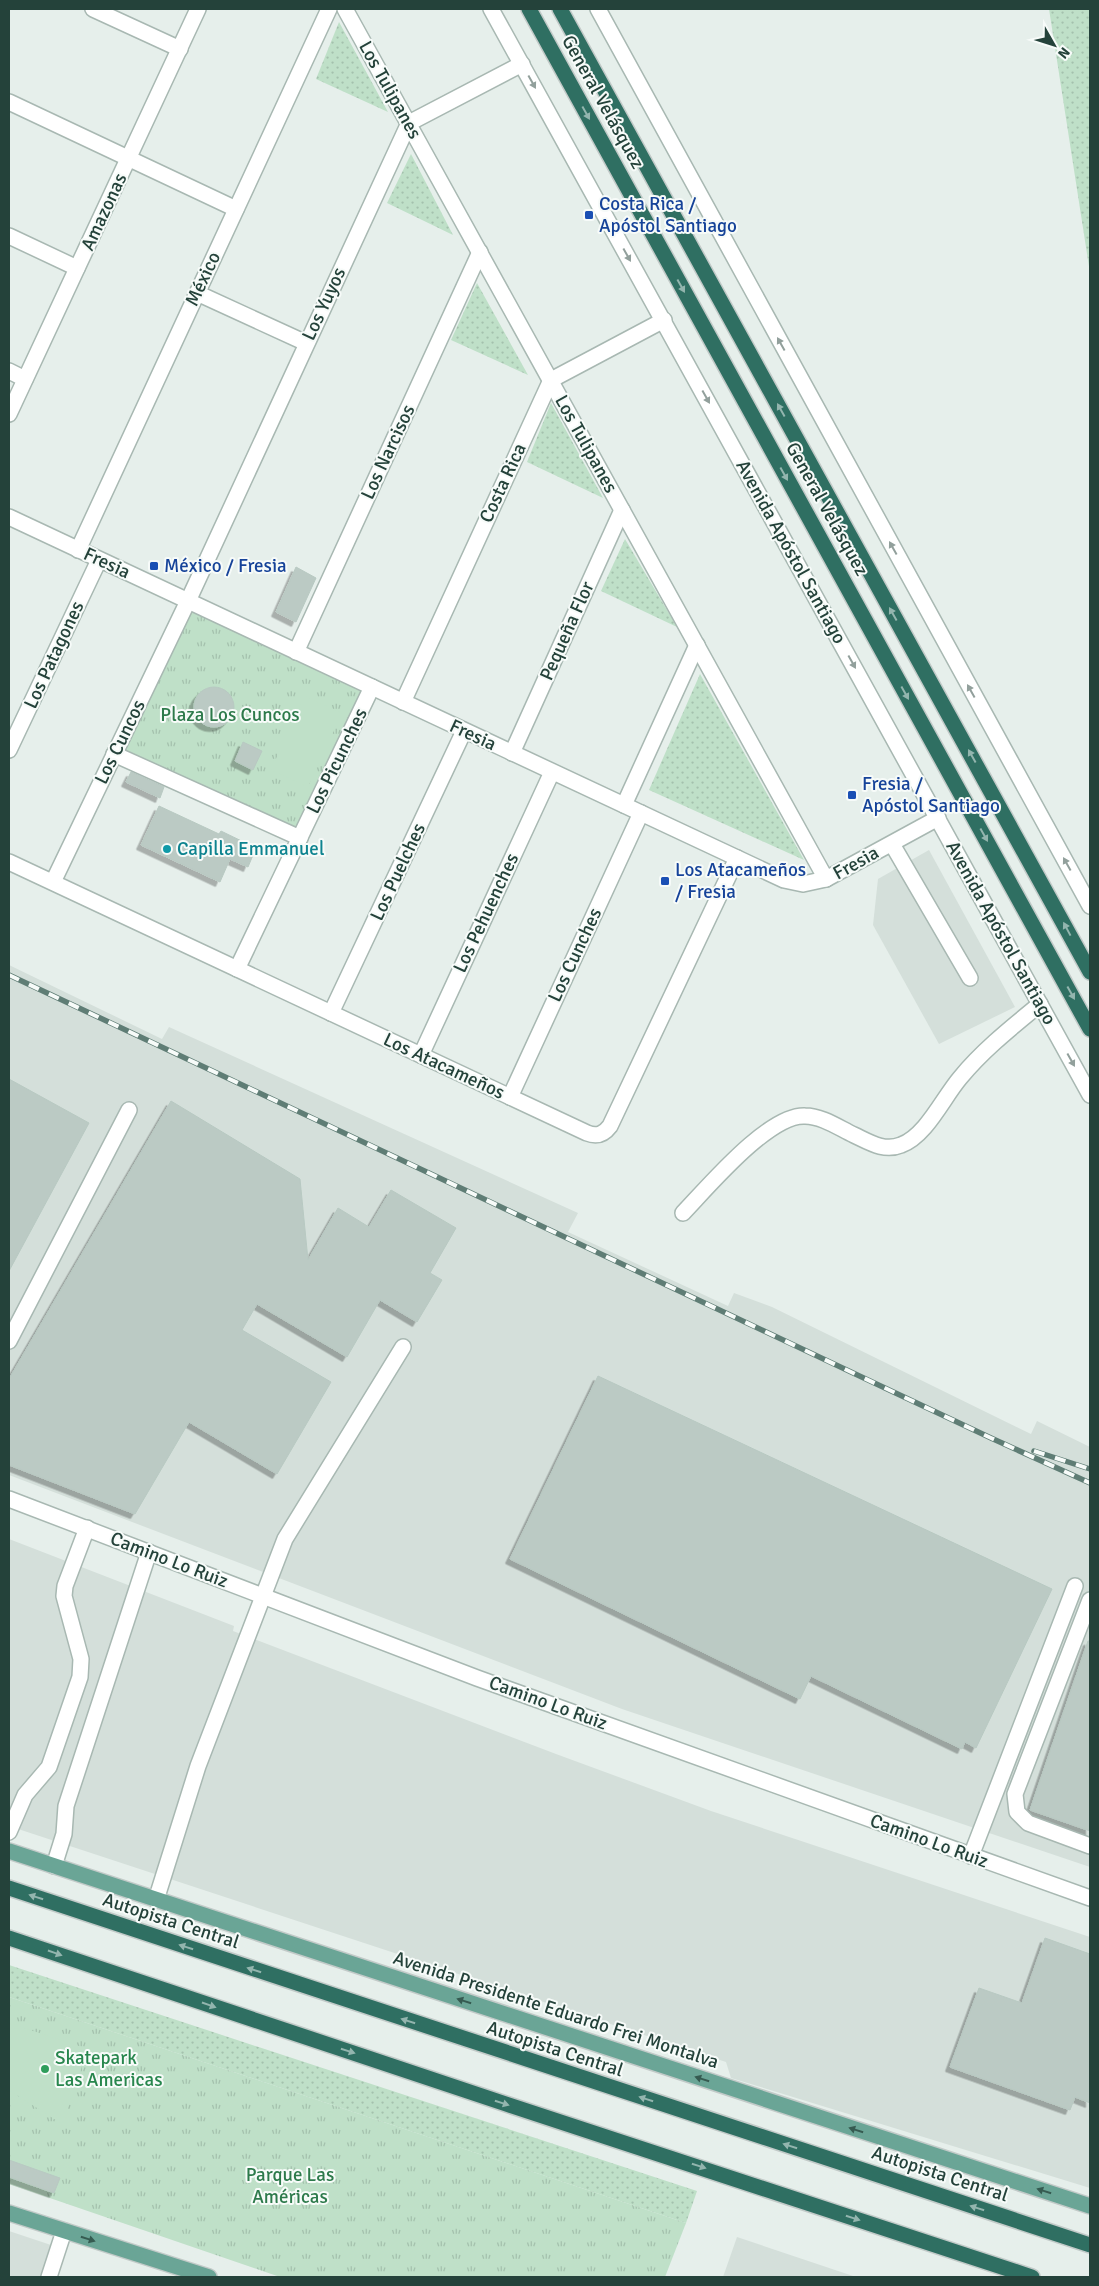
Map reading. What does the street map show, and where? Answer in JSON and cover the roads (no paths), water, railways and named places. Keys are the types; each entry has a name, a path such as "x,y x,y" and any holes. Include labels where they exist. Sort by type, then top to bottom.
{"highway":[{"name":"General Velásquez","path":"529,9 1090,1029"},
{"name":"General Velásquez","path":"560,9 1090,972"},
{"name":"Autopista Central","path":"9,1888 1090,2245"},
{"path":"9,1938 1032,2277"}],"main road":[{"name":"Avenida Presidente Eduardo Frei Montalva","path":"9,1851 1090,2206"},
{"path":"9,2212 209,2277"}],"street":[{"path":"93,9 180,49"},
{"name":"Amazonas","path":"9,414 198,9"},
{"name":"México","path":"78,550 329,9"},
{"name":"Los Tulipanes","path":"345,9 826,880"},
{"name":"Avenida Apóstol Santiago","path":"491,9 1090,1095"},
{"path":"598,9 1090,906"},
{"path":"408,123 522,64"},
{"path":"9,102 236,209"},
{"name":"Los Yuyos","path":"188,601 408,123"},
{"path":"9,236 77,268"},
{"name":"Los Narcisos","path":"296,652 480,252"},
{"path":"197,293 306,343"},
{"path":"550,380 664,320"},
{"path":"9,371 25,379"},
{"name":"Costa Rica","path":"403,702 550,380"},
{"name":"Pequeña Flor","path":"512,753 622,510"},
{"name":"Fresia","path":"9,518 737,858 793,882 813,883 826,880 938,818"},
{"name":"Los Patagones","path":"9,750 99,560"},
{"name":"Los Cuncos","path":"53,882 188,601"},
{"path":"624,805 696,645"},
{"name":"Los Picunches","path":"237,969 372,688"},
{"name":"Los Puelches","path":"331,1013 464,731"},
{"path":"114,754 300,838"},
{"name":"Los Pehuenches","path":"421,1055 552,772"},
{"name":"Los Cunches","path":"510,1097 641,813"},
{"path":"892,844 970,978"},
{"name":"Los Atacameños","path":"9,862 591,1135 601,1135 606,1132 737,858"},
{"path":"683,1213 743,1151 777,1125 791,1118 814,1117 879,1146 895,1147 910,1140 940,1107 959,1079 1001,1038 1040,1004"},
{"path":"9,1341 129,1110"},
{"path":"156,1900 198,1766 285,1539 404,1347"},
{"name":"Camino Lo Ruiz","path":"9,1499 477,1678 1090,1898"},
{"path":"9,1832 25,1795 49,1767 80,1678 81,1659 64,1596 64,1586 87,1528"},
{"path":"54,1866 64,1834 66,1806 149,1552"},
{"path":"971,1856 1074,1586"},
{"path":"1090,1600 1015,1794 1017,1812 1028,1823 1090,1846"},
{"path":"49,2277 64,2231"}],"railway":[{"path":"9,975 1090,1483"},
{"path":"1034,1451 1090,1469"}],"place":[{"name":"Costa Rica / Apóstol Santiago","path":"589,215"},
{"name":"México / Fresia","path":"154,566"},
{"name":"Fresia / Apóstol Santiago","path":"852,795"},
{"name":"Capilla Emmanuel","path":"167,849"},
{"name":"Los Atacameños / Fresia","path":"665,881"},
{"name":"Skatepark Las Americas","path":"45,2069"}],"park label":[{"name":"Plaza Los Cuncos","path":"230,715"},
{"name":"Parque Las Américas","path":"290,2186"}]}
